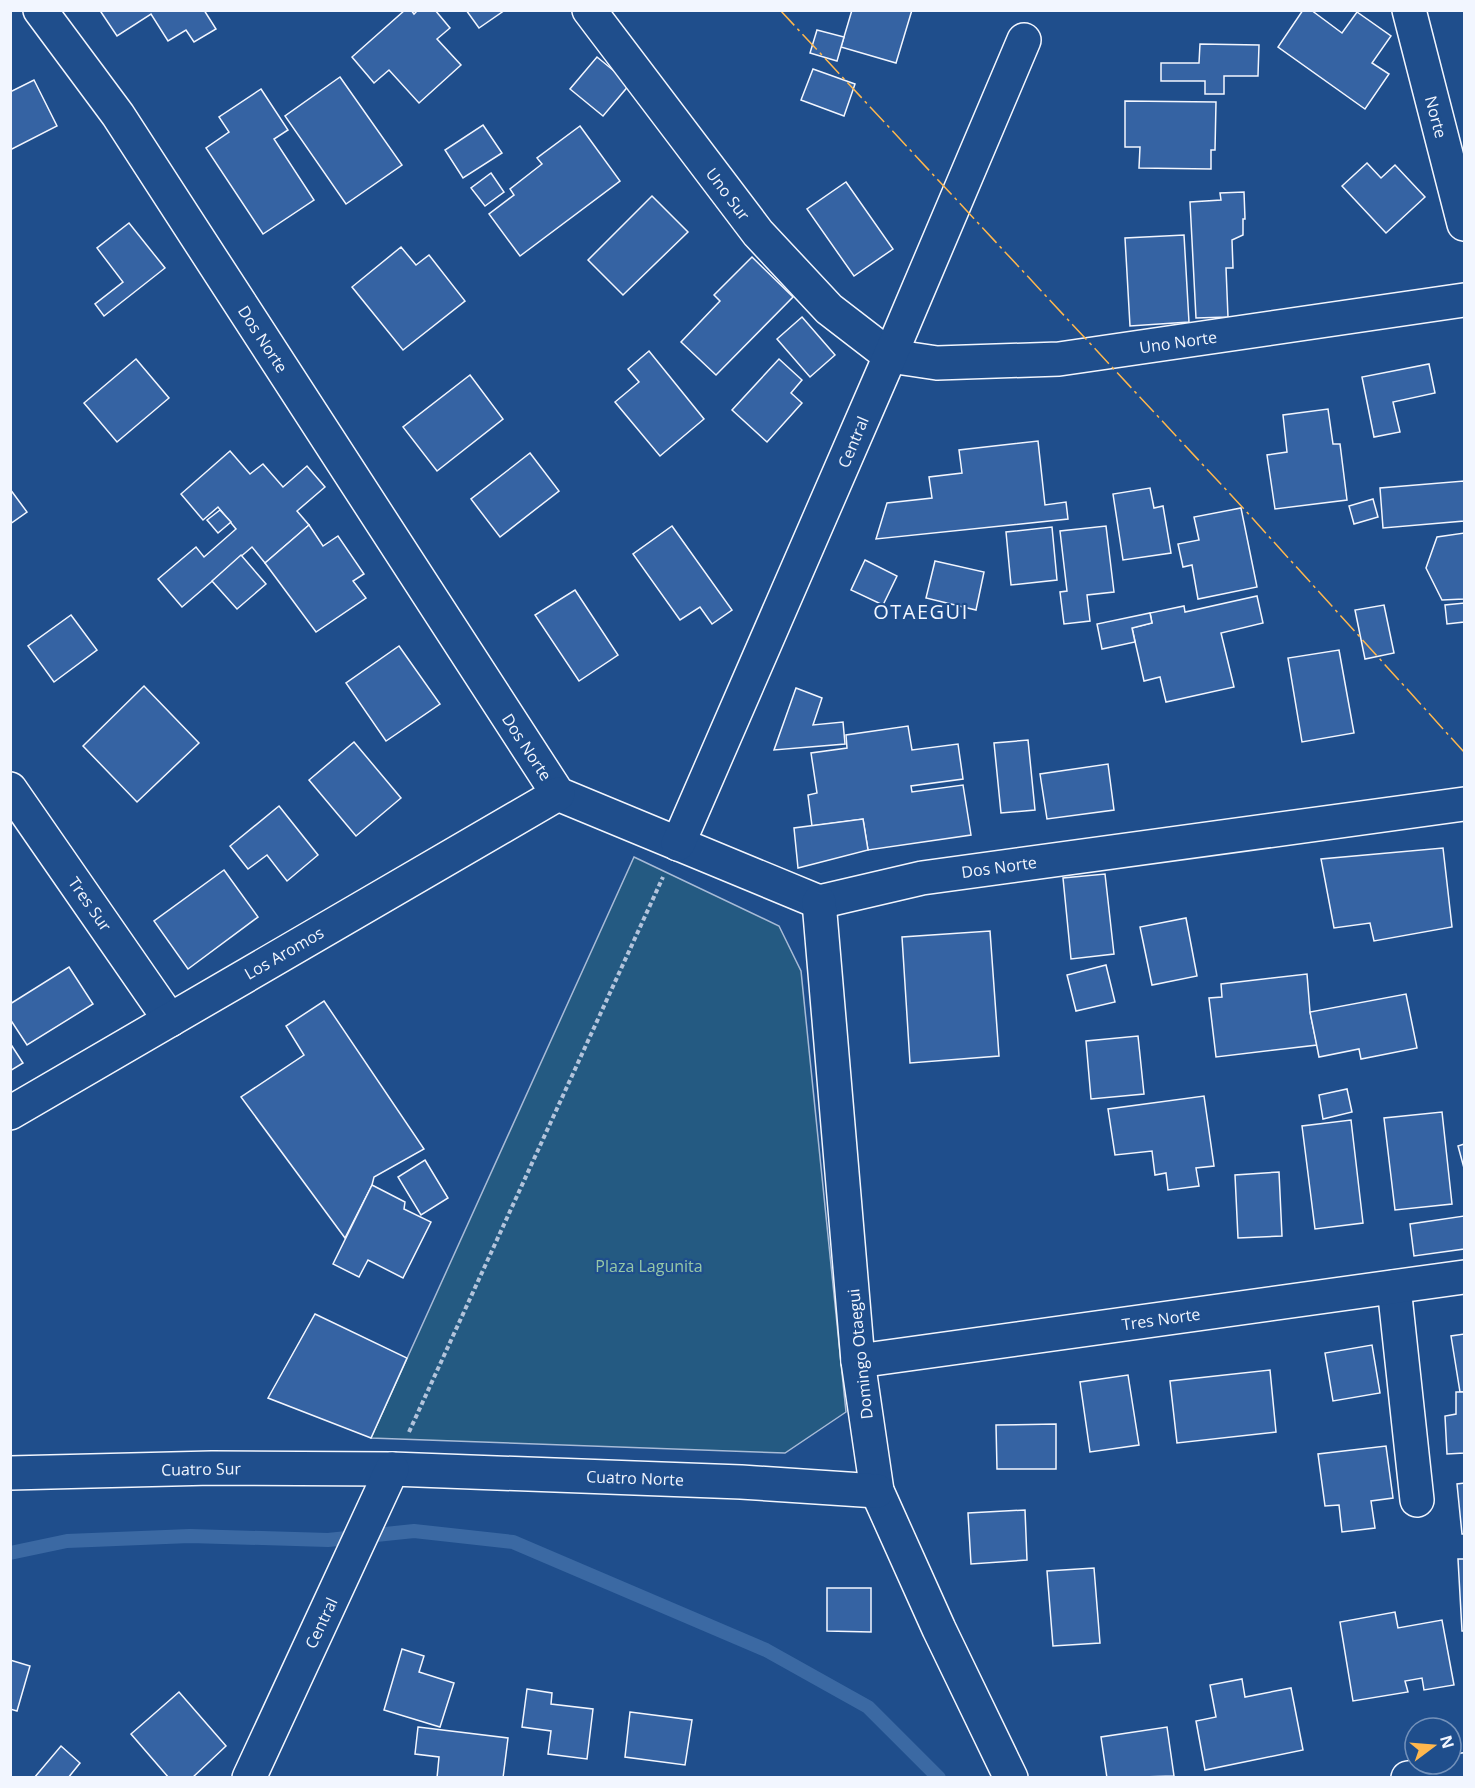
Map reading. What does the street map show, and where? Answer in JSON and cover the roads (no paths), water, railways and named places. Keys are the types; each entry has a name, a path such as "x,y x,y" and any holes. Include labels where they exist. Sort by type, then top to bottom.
{"street":[{"name":"Dos Norte","path":"40,10 118,114 558,794 819,902 922,878 1464,804"},
{"name":"Uno Sur","path":"589,10 758,233 829,309 890,356"},
{"name":"Norte","path":"1409,10 1464,225"},
{"name":"Central","path":"678,844 890,356 1024,40"},
{"name":"Uno Norte","path":"890,356 937,363 1059,360 1464,300"},
{"name":"Tres Sur","path":"10,789 170,1020"},
{"name":"Los Aromos","path":"10,1113 558,794"},
{"name":"Domingo Otaegui","path":"819,902 858,1361 877,1491 939,1629 1011,1778"},
{"name":"Tres Norte","path":"858,1361 1464,1277"},
{"path":"1394,1287 1417,1500"},
{"name":"Cuatro Sur","path":"10,1473 212,1468 392,1468"},
{"name":"Central","path":"249,1778 392,1468"},
{"name":"Cuatro Norte","path":"392,1468 741,1482 877,1491"},
{"path":"1408,1778 1464,1770"}],"waterway":[{"path":"10,1553 67,1541 190,1536 328,1540 414,1531 513,1542 766,1650 868,1707 939,1778"}],"district":[{"name":"OTAEGUI","path":"921,612"}],"park label":[{"name":"Plaza Lagunita","path":"649,1266"}]}
